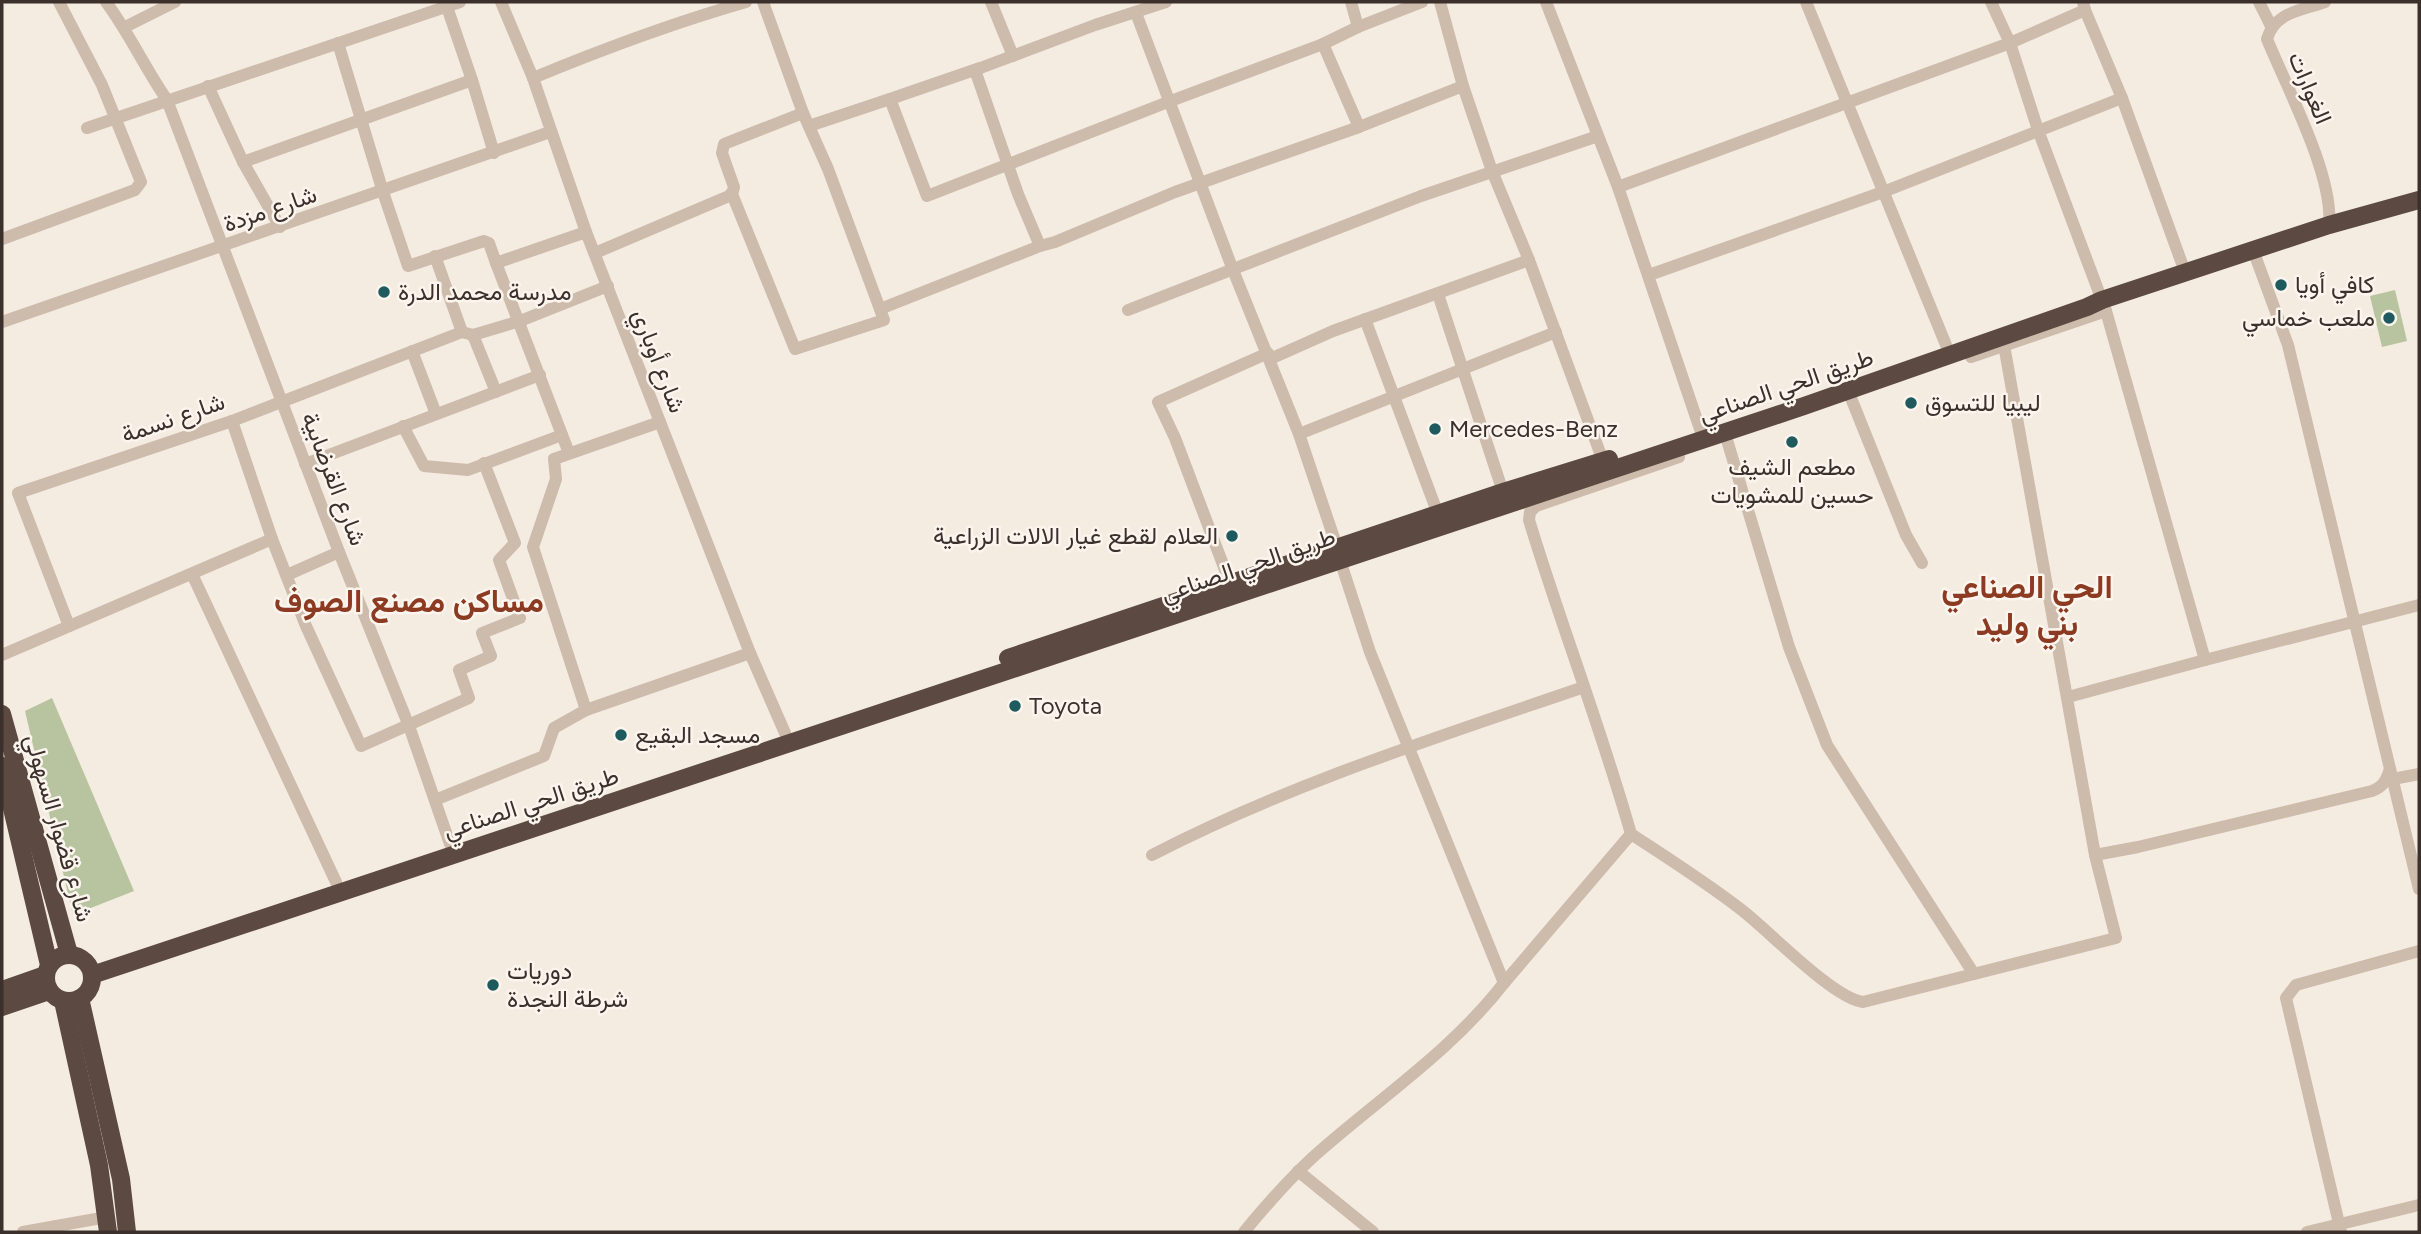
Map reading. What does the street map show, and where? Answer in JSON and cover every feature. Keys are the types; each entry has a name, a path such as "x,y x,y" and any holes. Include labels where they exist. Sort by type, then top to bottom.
{"highway":[{"name":"طريق الحي الصناعي","path":"90,970 1338,554 1522,500 2087,307 2104,305 2185,272 2329,225 2419,200"},
{"path":"90,970 336,882 1230,583 1338,554 1438,514 1946,345 2090,300 2104,305"},
{"name":"شارع قضوار السهولي","path":"2,714 69,954"},
{"path":"2,766 99,1165 108,1225"},
{"path":"2,990 57,986 88,991 90,970 80,957 69,954 58,957 57,986 121,1179 127,1232"},
{"path":"2,1007 57,986"}],"street":[{"path":"2,239 139,187 139,177 102,85 59,2"},
{"path":"106,2 125,27 175,2"},
{"path":"87,128 460,2"},
{"name":"شارع أوباري","path":"501,2 533,78 586,232 750,653 785,733"},
{"path":"533,78 686,19 746,2"},
{"path":"764,2 803,113 828,169 884,320 795,349 732,194 733,187 722,153 724,144 803,113"},
{"path":"991,2 1013,57"},
{"path":"809,126 1013,57 1162,2"},
{"path":"1351,2 1358,27"},
{"path":"890,99 927,196 1323,44 1422,2"},
{"path":"1440,2 1463,86 1492,172 1529,260 1603,461"},
{"path":"1546,2 1618,187 1700,429"},
{"path":"1806,2 1946,345"},
{"path":"1991,2 2010,43 2038,130 2104,305 2205,660"},
{"path":"2259,2 2271,26"},
{"name":"الغوارات","path":"2325,2 2277,19 2271,26 2267,39 2315,154 2327,193 2329,225"},
{"path":"1618,187 2010,43 2084,6 2122,98 2185,272"},
{"path":"447,7 494,153"},
{"path":"1136,13 1233,270 1299,434 1370,652 1504,983"},
{"name":"شارع القرضابية","path":"125,27 167,100 339,552 409,726 450,844"},
{"path":"338,43 408,266 484,241 489,243 569,453"},
{"path":"1323,44 1359,127"},
{"path":"980,68 975,70 1007,164 1040,246"},
{"path":"243,162 472,80"},
{"path":"208,86 243,162 279,228"},
{"path":"880,309 1055,242 1121,213 1359,127 1463,86"},
{"path":"1649,275 1883,192 2122,98"},
{"name":"شارع مزدة","path":"2,322 550,132"},
{"path":"1128,310 1421,195 1598,136"},
{"path":"595,253 732,194"},
{"path":"496,263 586,232"},
{"path":"2253,250 2288,345 2419,889"},
{"path":"435,256 496,392"},
{"path":"1230,583 1175,438 1158,402 1269,356 1529,260"},
{"name":"شارع نسمة","path":"69,626 18,493 232,421 412,351 468,333 520,321 608,286"},
{"path":"1438,294 1503,492"},
{"path":"1529,520 1530,512 1536,506 2004,345 2104,305"},
{"path":"1366,319 1438,514"},
{"path":"1299,434 1556,332"},
{"path":"1522,500 1611,762 1631,834 1735,904 1822,978 1854,1001 1863,1002 2116,938 2095,855 2004,345"},
{"path":"412,351 436,414"},
{"path":"305,464 540,375"},
{"path":"1851,398 1906,535 1922,563"},
{"path":"232,421 272,539 306,626 360,746 469,698 459,670 491,656 482,633 520,618 499,560 514,543"},
{"path":"586,710 533,547 556,479 554,459 660,422"},
{"path":"403,426 424,466 468,470 562,435"},
{"path":"1727,440 1790,647 1827,745 1974,974"},
{"path":"484,464 514,543"},
{"path":"2,655 272,539"},
{"path":"514,543 533,547"},
{"path":"287,575 339,552"},
{"path":"191,574 336,882"},
{"path":"2068,697 2419,606"},
{"path":"435,800 544,756 554,727 586,710 750,653"},
{"path":"1152,855 1206,827 1285,794 1409,747 1584,687"},
{"path":"2095,855 2372,791 2381,788 2391,766"},
{"path":"2393,779 2419,774"},
{"path":"2372,791 2383,792 2398,804"},
{"path":"1244,1232 1298,1171 1433,1059 1504,983 1631,834"},
{"path":"2340,1229 2286,998 2296,985 2419,951"},
{"path":"1298,1171 1373,1232"},
{"path":"2308,1232 2340,1229 2419,1205"},
{"path":"23,1232 108,1225"}],"green space":[{"name":"ملعب خماسي","path":"2395,290 2407,341 2382,347 2370,296"},
{"path":"52,698 134,891 73,915 25,711"}],"place":[{"name":"كافي أويا","path":"2281,285"},
{"name":"مدرسة محمد الدرة","path":"384,292"},
{"name":"ملعب خماسي","path":"2389,318"},
{"name":"ليبيا للتسوق","path":"1911,403"},
{"name":"Mercedes-Benz","path":"1435,429"},
{"name":"مطعم الشيف حسين للمشويات","path":"1792,442"},
{"name":"العلام لقطع غيار الالات الزراعية","path":"1232,536"},
{"name":"Toyota","path":"1015,706"},
{"name":"مسجد البقيع","path":"621,735"},
{"name":"دوريات شرطة النجدة","path":"493,985"}],"district":[{"name":"مساكن مصنع الصوف","path":"409,601"},
{"name":"الحي الصناعي بني وليد","path":"2027,606"}]}
